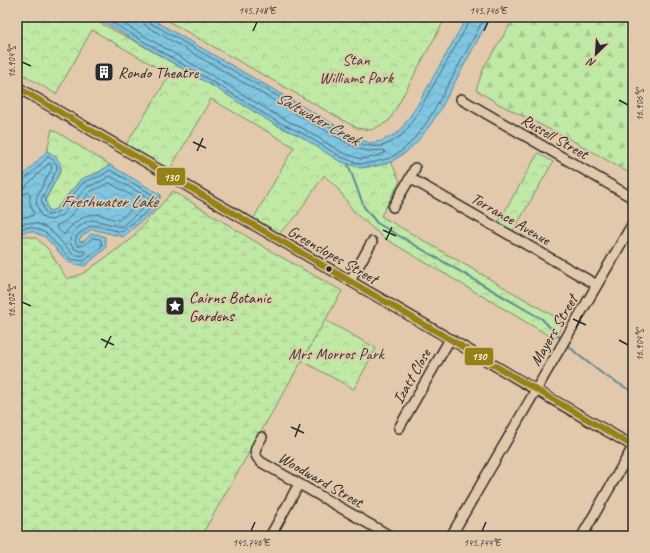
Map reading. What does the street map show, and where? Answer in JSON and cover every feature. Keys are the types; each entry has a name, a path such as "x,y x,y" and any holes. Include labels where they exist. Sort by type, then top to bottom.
{"street":[{"name":"Greenslopes Street","path":"17,87 633,446"},
{"name":"Russell Street","path":"461,99 633,198"},
{"path":"393,207 415,168"},
{"name":"Torrance Avenue","path":"410,178 597,285"},
{"name":"Mayers Street","path":"451,536 633,223"},
{"path":"350,281 372,242"},
{"name":"Izatt Close","path":"399,428 450,339"},
{"name":"Woodward Street","path":"262,437 255,449 256,458 261,462 390,536"},
{"path":"582,536 633,446"},
{"path":"269,536 299,484"}],"green space":[{"path":"17,17 89,17 216,88 274,124 376,166 391,162 400,181 381,216 564,322 554,340 548,335 384,238 354,212 338,189 324,175 295,218 275,237 251,223 294,147 211,99 167,174 123,149 170,75 92,30 56,94 17,71"},
{"name":"Stan Williams Park","path":"161,17 446,17 389,121 371,130 357,128"},
{"path":"515,17 633,17 633,175 579,144 499,104 476,90 484,67"},
{"path":"52,129 110,165 99,172 81,179 56,209 49,212 45,201 61,170 56,157 47,151"},
{"path":"538,153 553,162 513,231 498,223"},
{"name":"Cairns Botanic Gardens","path":"173,191 274,253 342,291 201,536 17,536 17,238 24,236 36,238 48,249 67,279 84,273 130,240"},
{"name":"Mrs Morros Park","path":"325,320 376,348 354,389 302,361"}],"water":[{"name":"Saltwater Creek","path":"95,17 148,17 352,135 370,143 382,141 399,132 417,106 467,17 490,17 440,110 416,143 405,153 391,162 360,168 339,161 300,136 274,124"},
{"name":"Freshwater Lake","path":"47,151 57,159 61,170 45,200 49,211 56,209 81,179 99,172 110,165 161,195 156,209 123,237 92,229 80,238 79,241 84,241 91,234 97,234 105,237 106,248 85,266 68,262 45,237 31,231 17,233 17,182"}],"waterway":[{"path":"348,164 364,207 377,223 542,319 562,340"},
{"path":"566,343 577,354 604,375 633,392"}],"transit line":[{"name":"130","path":"17,87 633,446"}],"place":[{"name":"Rondo Theatre","path":"104,72"},
{"name":"Cairns Botanic Gardens","path":"175,306"}]}
